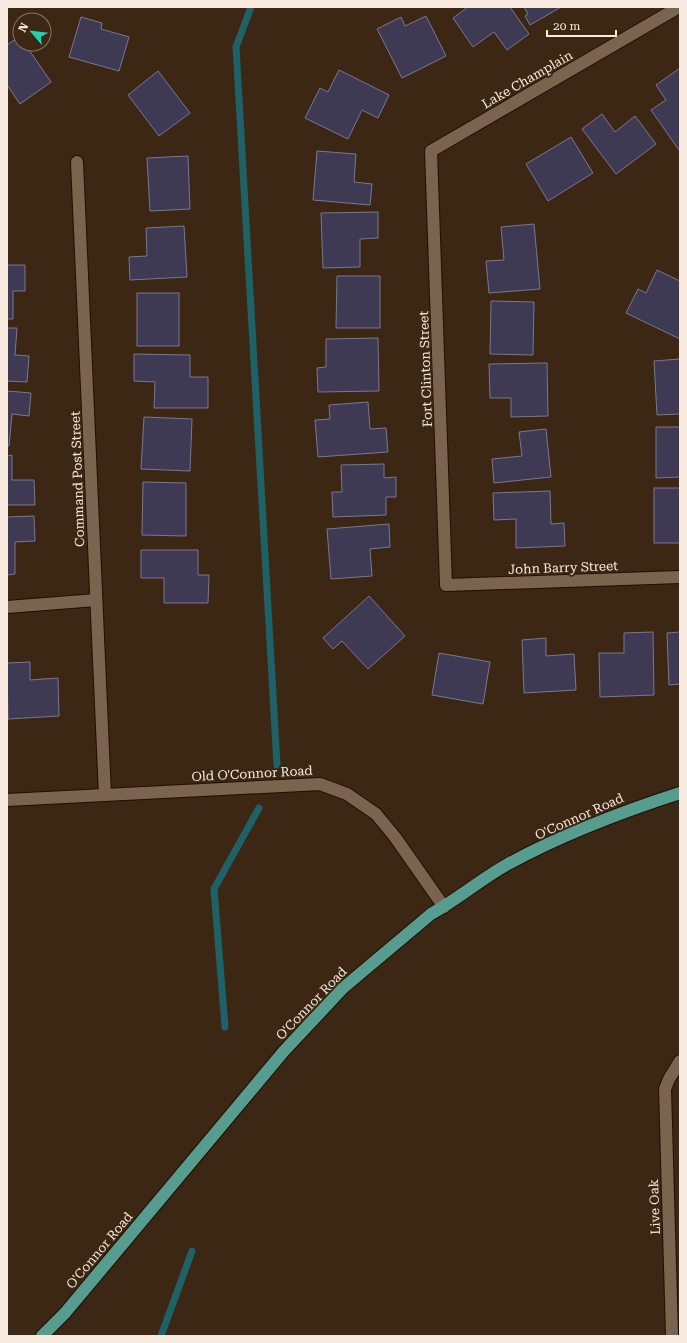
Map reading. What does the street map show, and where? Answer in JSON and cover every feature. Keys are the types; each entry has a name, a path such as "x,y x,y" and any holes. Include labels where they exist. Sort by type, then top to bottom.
{"main road":[{"name":"O'Connor Road","path":"42,1336 70,1307 284,1051 343,988 431,914 507,865 570,833 637,806 680,793"}],"street":[{"name":"Lake Champlain","path":"431,151 679,7"},
{"name":"Fort Clinton Street","path":"431,151 446,585"},
{"name":"Command Post Street","path":"77,162 105,795"},
{"name":"John Barry Street","path":"446,585 680,577"},
{"path":"7,606 96,600"},
{"name":"Old O'Connor Road","path":"7,800 320,784 347,794 376,814 444,907"},
{"name":"Live Oak","path":"672,1336 665,1089 680,1061"}],"building":[{"path":"468,7 510,7 529,34 507,50 494,32 473,47 453,18"},
{"path":"524,7 561,7 530,25 525,16 528,14"},
{"path":"426,16 446,56 402,78 377,29 401,17 405,26"},
{"path":"81,17 102,23 101,29 129,37 119,71 69,57"},
{"path":"12,42 12,52 30,52 51,82 20,104 7,85 7,45"},
{"path":"680,68 679,150 651,110 666,100 656,85"},
{"path":"339,70 389,95 378,118 362,110 348,139 305,118 320,88 328,92"},
{"path":"158,71 190,113 159,136 128,95"},
{"path":"602,114 615,132 635,116 656,144 616,174 582,129"},
{"path":"571,137 593,173 548,201 526,164"},
{"path":"317,151 356,154 354,182 372,184 370,205 313,200"},
{"path":"188,156 190,209 150,211 147,158"},
{"path":"378,212 378,238 360,239 360,267 323,268 321,213"},
{"path":"534,224 540,289 489,293 486,261 504,260 501,227"},
{"path":"184,226 187,277 130,280 129,257 147,256 146,228"},
{"path":"7,265 25,265 25,291 13,291 13,319 7,319"},
{"path":"657,270 680,281 680,339 626,313 638,289 646,293"},
{"path":"337,276 380,276 380,328 336,328"},
{"path":"137,293 179,293 179,346 137,346"},
{"path":"491,301 534,302 533,355 490,354"},
{"path":"7,328 17,328 15,355 29,356 27,382 7,381"},
{"path":"378,338 379,391 318,392 317,368 326,367 326,339"},
{"path":"134,354 190,355 190,377 208,377 208,408 154,408 155,382 134,381"},
{"path":"680,359 680,414 657,415 654,361"},
{"path":"547,363 548,416 511,417 511,398 490,398 489,364"},
{"path":"7,391 31,393 29,416 12,414 9,446 7,446"},
{"path":"368,402 370,429 386,428 388,452 318,457 315,420 330,419 329,405"},
{"path":"144,417 192,419 190,471 141,469"},
{"path":"656,427 680,427 680,477 656,478"},
{"path":"546,429 551,477 494,483 492,459 522,456 519,432"},
{"path":"12,455 12,480 34,480 35,505 7,505 7,456"},
{"path":"384,464 384,478 396,477 396,497 386,497 386,515 333,517 332,492 342,492 341,465"},
{"path":"143,482 186,483 186,536 142,535"},
{"path":"654,488 680,488 680,543 654,543"},
{"path":"550,491 551,524 564,523 565,546 516,548 516,519 494,520 493,493"},
{"path":"34,516 35,541 15,542 15,574 7,575 7,517"},
{"path":"389,524 390,547 370,549 372,576 331,579 327,529"},
{"path":"141,550 198,550 198,575 209,575 208,603 164,603 164,578 141,578"},
{"path":"369,596 405,636 368,669 342,641 333,649 323,638"},
{"path":"653,632 654,695 600,697 599,653 624,653 624,633"},
{"path":"680,632 680,684 669,685 667,633"},
{"path":"546,638 546,656 574,654 576,690 524,693 522,640"},
{"path":"439,653 490,662 483,704 432,695"},
{"path":"30,662 30,680 58,678 59,716 8,719 7,663"}],"waterway":[{"path":"251,7 236,47 277,765"},
{"path":"225,1027 214,889 259,808"},
{"path":"161,1336 192,1251"}]}
